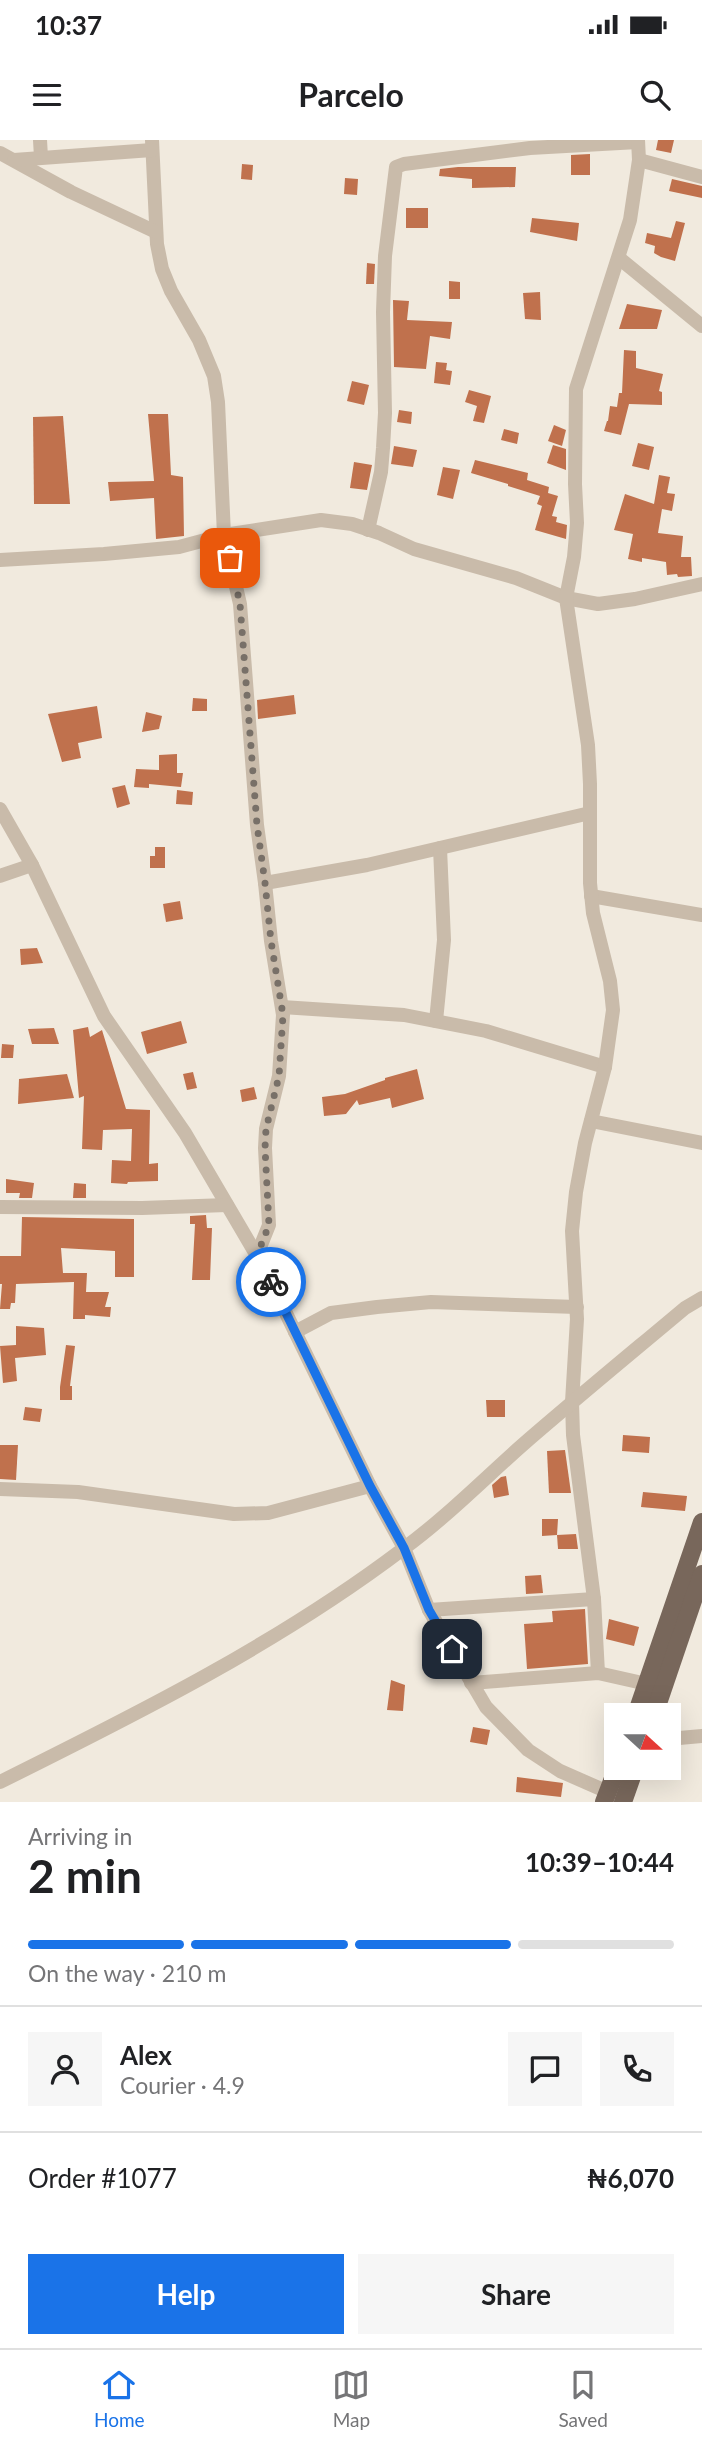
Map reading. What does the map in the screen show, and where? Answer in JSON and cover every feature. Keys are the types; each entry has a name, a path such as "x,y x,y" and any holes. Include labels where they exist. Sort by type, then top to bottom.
{"main road":[{"path":"640,1703 702,1522"},
{"path":"658,1703 702,1574"},
{"path":"611,1798 615,1780"},
{"path":"611,1798 625,1780"}],"street":[{"path":"40,140 41,158"},
{"path":"368,530 382,460 385,413 384,270 396,167 530,148 638,141 639,159 630,220 576,389 577,523 566,598 585,723 591,896 602,956 613,994 605,1067 576,1192 572,1231 577,1307 572,1402 576,1469 594,1599 598,1673"},
{"path":"7,160 152,145 156,232 162,269 215,376 224,535 240,604 257,825 282,1007 283,1038 279,1076 266,1129 269,1225 257,1255"},
{"path":"0,153 7,160 156,232"},
{"path":"639,159 702,177"},
{"path":"619,258 702,326"},
{"path":"0,560 179,547 224,535 321,520 352,524 414,549 516,578 566,598 598,604 702,584"},
{"path":"0,809 32,864 104,1016 185,1133 257,1255 370,1486 404,1548 429,1610 471,1683 486,1707 528,1750 560,1771 611,1798"},
{"path":"265,883 367,865 590,813"},
{"path":"436,1021 444,940 440,848"},
{"path":"0,876 32,864"},
{"path":"591,896 702,915"},
{"path":"282,1007 404,1014 486,1031 605,1067"},
{"path":"591,1121 702,1143"},
{"path":"0,1207 142,1208 227,1205"},
{"path":"0,1782 107,1729 232,1662 293,1625 404,1548 572,1402 685,1308 702,1298"},
{"path":"295,1332 331,1313 430,1302 577,1307"},
{"path":"0,1489 78,1492 234,1514 268,1513 370,1486"},
{"path":"429,1610 594,1599"},
{"path":"471,1683 598,1673 647,1684"},
{"path":"681,1738 702,1736"}],"building":[{"path":"658,140 674,140 671,153 656,150"},
{"path":"590,154 590,175 571,175 571,155"},
{"path":"242,164 253,165 252,180 241,179"},
{"path":"516,167 515,187 472,188 472,179 439,176 440,169"},
{"path":"345,178 358,179 357,195 344,194"},
{"path":"672,179 702,186 702,198 669,191"},
{"path":"406,208 428,208 428,228 406,228"},
{"path":"532,218 579,223 577,241 530,232"},
{"path":"676,221 685,223 675,261 654,253 655,246 645,243 647,233 671,238"},
{"path":"367,263 375,264 374,284 366,284"},
{"path":"449,281 460,282 460,299 449,299"},
{"path":"540,292 541,320 525,319 523,293"},
{"path":"393,300 409,301 407,320 452,322 450,339 430,336 426,369 394,367"},
{"path":"627,304 662,310 657,329 619,329"},
{"path":"624,350 636,351 636,368 663,374 659,391 662,392 662,405 629,404 621,435 604,431 610,406 617,407 619,393 622,393"},
{"path":"436,362 447,363 446,370 452,371 450,385 434,383"},
{"path":"352,381 369,385 364,405 347,401"},
{"path":"469,390 491,396 484,423 473,421 477,406 465,402"},
{"path":"399,410 412,412 411,424 397,422"},
{"path":"148,414 168,414 171,475 183,477 184,536 156,539 154,498 110,501 108,482 154,481"},
{"path":"63,416 70,504 34,504 33,417"},
{"path":"554,425 566,430 562,446 548,441"},
{"path":"504,429 519,433 517,444 501,440"},
{"path":"638,443 654,447 649,470 632,466"},
{"path":"553,445 566,449 566,470 547,463"},
{"path":"394,446 417,450 413,467 391,464"},
{"path":"475,460 528,473 527,480 549,487 548,493 558,496 552,516 557,517 556,522 567,525 566,539 535,530 542,506 537,504 540,496 471,473"},
{"path":"354,462 372,465 367,490 350,488"},
{"path":"443,467 460,470 453,499 437,495"},
{"path":"659,475 670,477 667,493 675,494 672,511 662,509 658,533 683,536 681,557 691,557 692,576 667,575 666,562 628,559 633,534 614,530 625,494 654,504"},
{"path":"294,695 296,714 258,719 257,700"},
{"path":"193,698 207,699 207,711 192,711"},
{"path":"97,706 102,738 78,743 81,758 62,762 48,714"},
{"path":"146,712 162,716 159,729 142,732"},
{"path":"177,754 177,773 183,773 181,787 149,784 149,788 134,787 136,769 159,770 159,755"},
{"path":"125,785 130,804 117,808 112,788"},
{"path":"177,790 193,792 192,805 176,804"},
{"path":"155,847 165,847 165,868 150,868 150,856 155,856"},
{"path":"180,901 183,919 166,922 163,904"},
{"path":"37,948 43,963 21,965 20,949"},
{"path":"181,1021 187,1043 147,1054 141,1032"},
{"path":"88,1027 90,1037 102,1030 126,1109 150,1110 149,1164 158,1163 158,1181 111,1183 112,1160 131,1161 132,1129 103,1130 102,1150 82,1149 84,1096 79,1098 73,1030"},
{"path":"54,1028 59,1044 32,1044 28,1029"},
{"path":"2,1044 14,1045 13,1058 1,1058"},
{"path":"417,1069 424,1099 392,1108 390,1098 359,1105 357,1100 346,1114 324,1116 322,1097 345,1094"},
{"path":"193,1072 197,1088 187,1090 183,1074"},
{"path":"67,1074 74,1098 18,1104 19,1079"},
{"path":"254,1087 257,1099 242,1102 240,1090"},
{"path":"6,1179 34,1183 32,1198 19,1198 20,1193 6,1193"},
{"path":"74,1183 86,1184 86,1198 73,1198"},
{"path":"206,1215 207,1228 212,1228 210,1280 192,1280 195,1224 190,1224 190,1216"},
{"path":"22,1217 134,1219 134,1277 115,1277 115,1251 61,1248 63,1273 87,1273 86,1292 109,1292 105,1307 111,1307 110,1317 85,1315 85,1319 73,1319 74,1282 16,1284 15,1303 11,1303 10,1309 0,1309 0,1256 21,1256"},
{"path":"16,1326 44,1328 46,1355 15,1358 17,1381 3,1383 0,1346 16,1345"},
{"path":"66,1345 75,1346 70,1386 72,1400 60,1400 60,1387"},
{"path":"486,1400 505,1400 505,1417 487,1417"},
{"path":"25,1407 42,1409 40,1422 23,1420"},
{"path":"623,1435 650,1437 649,1453 622,1451"},
{"path":"0,1445 18,1445 16,1480 0,1479"},
{"path":"565,1450 571,1493 549,1493 547,1451"},
{"path":"506,1476 509,1495 494,1498 492,1485"},
{"path":"643,1492 687,1496 685,1511 641,1507"},
{"path":"542,1519 558,1519 557,1535 542,1536"},
{"path":"576,1534 578,1549 558,1549 557,1535"},
{"path":"541,1575 543,1593 526,1594 525,1576"},
{"path":"585,1609 588,1664 527,1669 524,1624 553,1622 552,1611"},
{"path":"609,1619 639,1627 634,1646 606,1639"},
{"path":"391,1680 405,1685 403,1711 387,1710"},
{"path":"473,1727 490,1730 487,1745 470,1742"},
{"path":"517,1777 563,1783 561,1797 516,1792"}],"way so far":[{"path":"230,558 240,604 257,825 283,1015 279,1076 266,1129 269,1225 257,1255 271,1282"}],"route":[{"path":"271,1282 370,1486 404,1548 429,1610 452,1649"}]}
